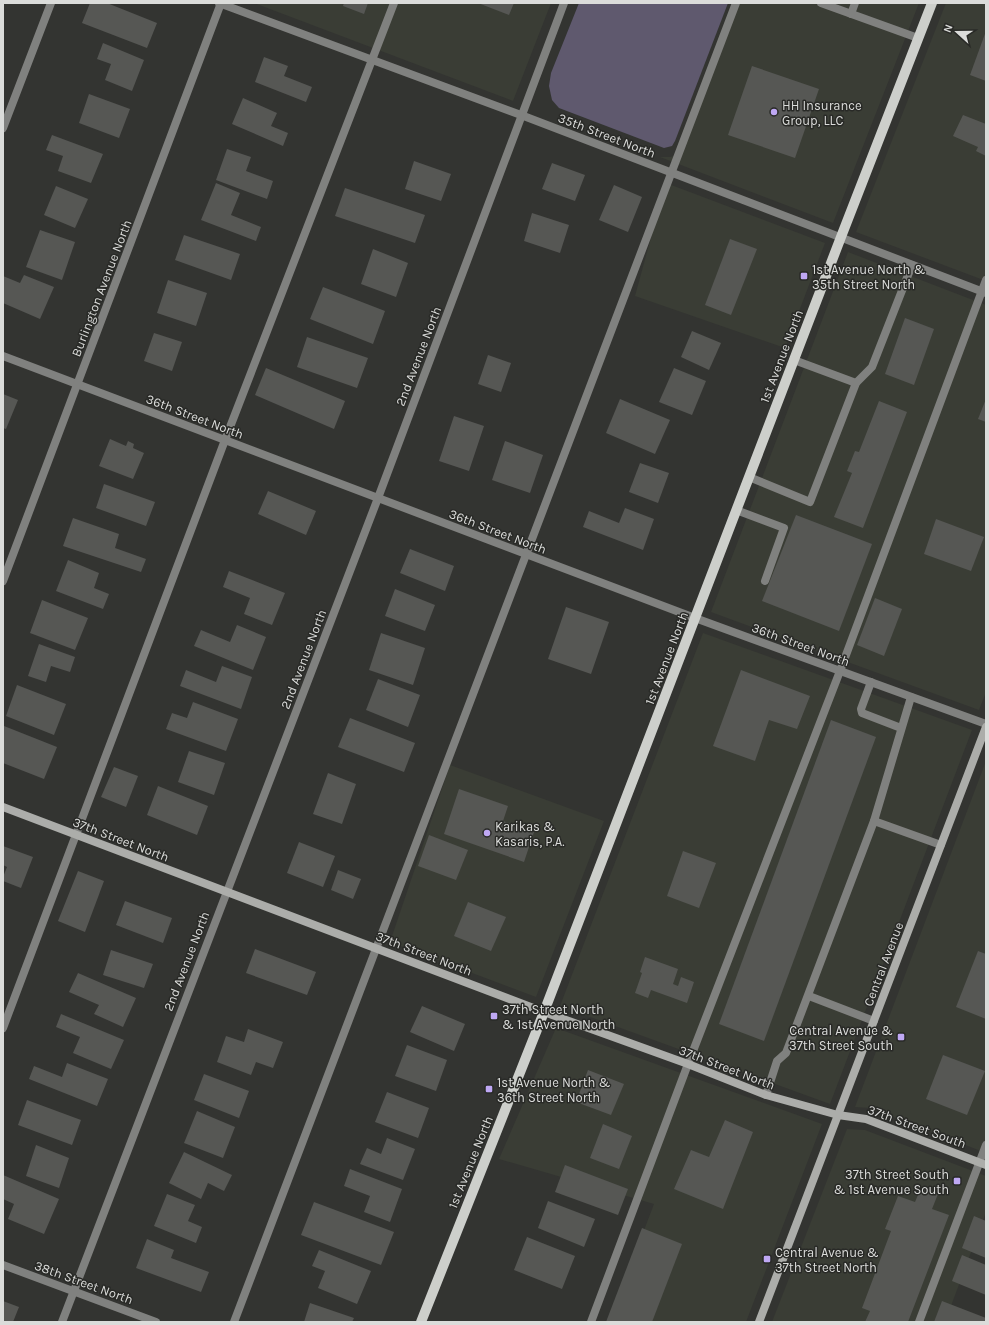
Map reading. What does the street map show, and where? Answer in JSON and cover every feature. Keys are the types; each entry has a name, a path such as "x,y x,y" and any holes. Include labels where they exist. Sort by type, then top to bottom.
{"main road":[{"name":"1st Avenue North","path":"421,1322 544,1012 932,3"}],"street":[{"path":"3,128 51,3"},
{"name":"35th Street North","path":"220,3 521,115 984,292"},
{"name":"Burlington Avenue North","path":"3,581 220,3"},
{"path":"3,1028 225,440 394,3"},
{"name":"2nd Avenue North","path":"62,1322 226,891 378,498 564,3"},
{"path":"234,1322 736,3"},
{"path":"821,3 918,38"},
{"path":"851,14 855,3"},
{"path":"749,477 810,502 856,383 872,367 912,265"},
{"path":"591,1322 688,1064 840,671 984,292 986,280"},
{"name":"36th Street North","path":"3,356 695,618 986,724"},
{"path":"794,360 856,383"},
{"path":"736,510 784,528 765,581"},
{"path":"871,682 861,709 862,713 901,728"},
{"path":"766,1095 776,1061 786,1053 809,996 874,821 911,696"},
{"name":"Central Avenue","path":"759,1322 986,727"},
{"name":"37th Street North","path":"3,807 544,1012 688,1064 766,1095 838,1115"},
{"path":"874,821 941,845"},
{"path":"809,996 874,1021"},
{"name":"37th Street South","path":"838,1115 866,1119 983,1163"},
{"path":"919,1322 983,1163 986,1145"},
{"name":"38th Street North","path":"3,1265 156,1322"}],"shaded area":[{"path":"254,3 551,3 513,101"},
{"path":"579,3 728,3 672,146 664,148 559,108 552,100 549,86 551,73"},
{"path":"739,3 919,3 833,223 660,157 677,155"},
{"path":"946,3 986,3 986,281 856,232"},
{"path":"666,183 825,243 785,348 635,296"},
{"path":"848,252 986,305 986,692 979,710 711,612"},
{"path":"703,633 972,730 830,1104 560,1006"},
{"path":"986,761 986,1153 870,1108 855,1107"},
{"path":"450,765 604,821 536,997 390,942"},
{"path":"556,1028 822,1124 746,1322 609,1322 654,1204 499,1159"},
{"path":"847,1129 865,1130 986,1176 986,1212 945,1322 772,1322"}],"building":[{"path":"90,3 107,3 157,23 147,48 82,23"},
{"path":"344,3 368,3 364,14 343,6"},
{"path":"478,3 514,3 509,15"},
{"path":"986,31 986,81 970,75"},
{"path":"103,43 144,60 132,91 105,80 111,64 97,59"},
{"path":"264,57 288,66 284,76 312,87 306,102 255,82"},
{"name":"HH Insurance Group, LLC","path":"752,66 819,89 795,158 728,135"},
{"path":"89,94 130,109 119,138 79,123"},
{"path":"243,98 277,113 271,126 288,133 283,146 232,124"},
{"path":"963,115 986,124 986,156 976,151 978,147 953,136"},
{"path":"52,135 103,154 91,183 58,171 63,156 46,150"},
{"path":"227,149 251,157 246,171 273,181 267,199 216,180"},
{"path":"414,161 451,174 441,201 405,189"},
{"path":"552,163 585,175 575,201 542,189"},
{"path":"216,183 240,193 231,215 261,227 256,241 201,220"},
{"path":"614,185 642,197 628,232 599,220"},
{"path":"56,186 88,199 75,228 44,215"},
{"path":"345,188 425,215 415,243 335,216"},
{"path":"532,213 569,225 560,253 524,241"},
{"path":"40,230 75,242 62,280 26,267"},
{"path":"184,235 240,254 231,280 175,260"},
{"path":"730,239 757,249 731,315 705,305"},
{"path":"373,249 408,263 396,297 361,284"},
{"path":"24,275 54,287 40,319 3,303 3,276 20,283"},
{"path":"168,280 207,293 196,326 157,313"},
{"path":"323,287 385,311 373,344 310,319"},
{"path":"905,318 934,329 914,385 885,374"},
{"path":"692,331 721,343 709,370 681,357"},
{"path":"154,333 182,342 172,371 144,361"},
{"path":"307,337 368,358 357,388 297,367"},
{"path":"488,355 511,363 501,392 478,384"},
{"path":"266,368 345,401 334,429 255,395"},
{"path":"674,368 706,381 692,415 659,402"},
{"path":"3,394 18,400 6,429 3,428"},
{"path":"620,399 670,420 655,454 606,433"},
{"path":"986,399 986,422 978,419"},
{"path":"879,401 907,412 863,528 834,517 852,473 847,471 855,451 859,452"},
{"path":"454,416 484,426 469,471 439,461"},
{"path":"110,439 126,446 128,441 134,444 133,448 144,453 133,479 99,466"},
{"path":"505,441 543,455 530,493 492,480"},
{"path":"640,463 669,473 658,503 629,492"},
{"path":"104,484 155,502 146,526 96,508"},
{"path":"268,491 316,511 306,535 258,514"},
{"path":"625,508 654,519 643,550 583,527 589,511 619,523"},
{"path":"796,515 872,544 839,631 762,601"},
{"path":"73,518 119,534 115,548 146,559 141,572 63,546"},
{"path":"936,519 984,537 971,571 924,554"},
{"path":"410,549 454,566 445,591 400,573"},
{"path":"68,560 99,573 94,588 109,594 103,609 56,591"},
{"path":"229,571 285,593 272,625 244,614 250,598 223,587"},
{"path":"395,589 435,605 425,631 385,616"},
{"path":"875,598 902,609 884,656 857,645"},
{"path":"42,600 88,618 75,650 30,633"},
{"path":"566,607 609,622 591,674 548,659"},
{"path":"237,625 266,637 253,670 194,646 201,630 230,642"},
{"path":"381,633 425,648 413,685 369,670"},
{"path":"39,644 75,657 70,672 51,666 46,682 28,676"},
{"path":"222,666 252,677 241,709 180,686 186,670 216,682"},
{"path":"741,670 810,696 797,729 769,720 755,761 713,746"},
{"path":"378,679 420,695 408,727 366,710"},
{"path":"17,685 66,704 54,735 6,716"},
{"path":"193,702 238,719 226,751 166,729 172,713 187,718"},
{"path":"350,718 415,743 404,772 338,747"},
{"path":"831,720 876,737 764,1041 719,1024"},
{"path":"4,726 57,747 44,779 3,763"},
{"path":"189,751 225,763 214,795 178,782"},
{"path":"114,767 138,776 126,807 101,797"},
{"path":"328,773 356,784 342,824 313,814"},
{"path":"158,786 208,806 197,835 147,815"},
{"path":"459,789 508,806 503,821 534,832 524,862 444,834"},
{"path":"429,835 468,850 456,880 418,866"},
{"path":"299,842 335,856 323,887 287,873"},
{"path":"3,846 33,857 21,888 3,881 7,867 3,865"},
{"path":"683,851 716,863 699,908 667,896"},
{"path":"338,870 361,879 353,899 331,890"},
{"path":"78,871 104,881 85,932 58,921"},
{"path":"125,901 172,918 163,943 116,925"},
{"path":"468,902 506,917 491,951 454,936"},
{"path":"255,949 316,972 307,995 246,973"},
{"path":"111,950 153,964 144,988 103,975"},
{"path":"978,951 986,954 986,1019 956,1007"},
{"path":"645,957 678,969 673,984 678,986 681,977 694,982 687,1003 651,990 648,998 635,993 642,973 640,972"},
{"path":"78,973 136,998 123,1027 94,1014 99,1005 69,992"},
{"path":"422,1006 465,1024 454,1051 410,1032"},
{"path":"61,1014 124,1040 111,1069 73,1053 80,1037 56,1027"},
{"path":"248,1029 283,1042 273,1068 256,1062 251,1075 217,1062 226,1036 244,1042"},
{"path":"407,1045 447,1060 436,1091 395,1076"},
{"path":"943,1055 985,1071 967,1115 926,1099"},
{"path":"67,1063 108,1079 97,1106 29,1079 34,1066 62,1077"},
{"path":"588,1070 624,1084 611,1115 576,1102"},
{"path":"204,1074 249,1091 239,1118 194,1100"},
{"path":"387,1092 429,1108 418,1138 375,1122"},
{"path":"27,1100 81,1120 72,1145 18,1125"},
{"path":"197,1111 235,1127 223,1158 184,1143"},
{"path":"725,1120 753,1132 723,1209 674,1189 691,1150 709,1157"},
{"path":"603,1124 632,1136 619,1169 590,1158"},
{"path":"387,1138 415,1149 403,1180 360,1164 367,1148 381,1154"},
{"path":"36,1145 69,1158 59,1188 26,1176"},
{"path":"184,1152 232,1175 224,1191 208,1183 201,1199 169,1183"},
{"path":"565,1165 628,1189 618,1215 555,1192"},
{"path":"350,1169 402,1189 390,1222 364,1212 370,1196 344,1186"},
{"path":"3,1175 59,1199 44,1234 8,1219 14,1204 3,1199"},
{"path":"921,1188 938,1194 932,1209 949,1215 908,1322 865,1322 870,1311 862,1308 891,1231 885,1229 898,1196 915,1202"},
{"path":"167,1194 195,1205 188,1221 202,1227 196,1243 154,1226"},
{"path":"548,1201 595,1219 584,1247 538,1228"},
{"path":"314,1202 394,1232 381,1265 301,1235"},
{"path":"974,1216 986,1221 986,1258 962,1248"},
{"path":"642,1228 682,1244 652,1322 606,1322"},
{"path":"527,1237 575,1256 562,1289 514,1270"},
{"path":"147,1239 174,1250 171,1258 209,1272 201,1292 136,1268"},
{"path":"319,1250 371,1271 357,1304 318,1288 325,1271 312,1266"},
{"path":"962,1255 986,1265 986,1295 952,1281"},
{"path":"3,1301 19,1307 13,1322 3,1322"},
{"path":"942,1301 986,1318 986,1322 934,1322"},
{"path":"310,1303 354,1318 352,1322 304,1322"}],"place":[{"name":"HH Insurance Group, LLC","path":"774,112"},
{"name":"1st Avenue North & 35th Street North","path":"804,276"},
{"name":"Karikas & Kasaris, P.A.","path":"487,833"},
{"name":"37th Street North & 1st Avenue North","path":"494,1016"},
{"name":"Central Avenue & 37th Street South","path":"901,1037"},
{"name":"1st Avenue North & 36th Street North","path":"489,1089"},
{"name":"37th Street South & 1st Avenue South","path":"957,1181"},
{"name":"Central Avenue & 37th Street North","path":"767,1259"}]}
